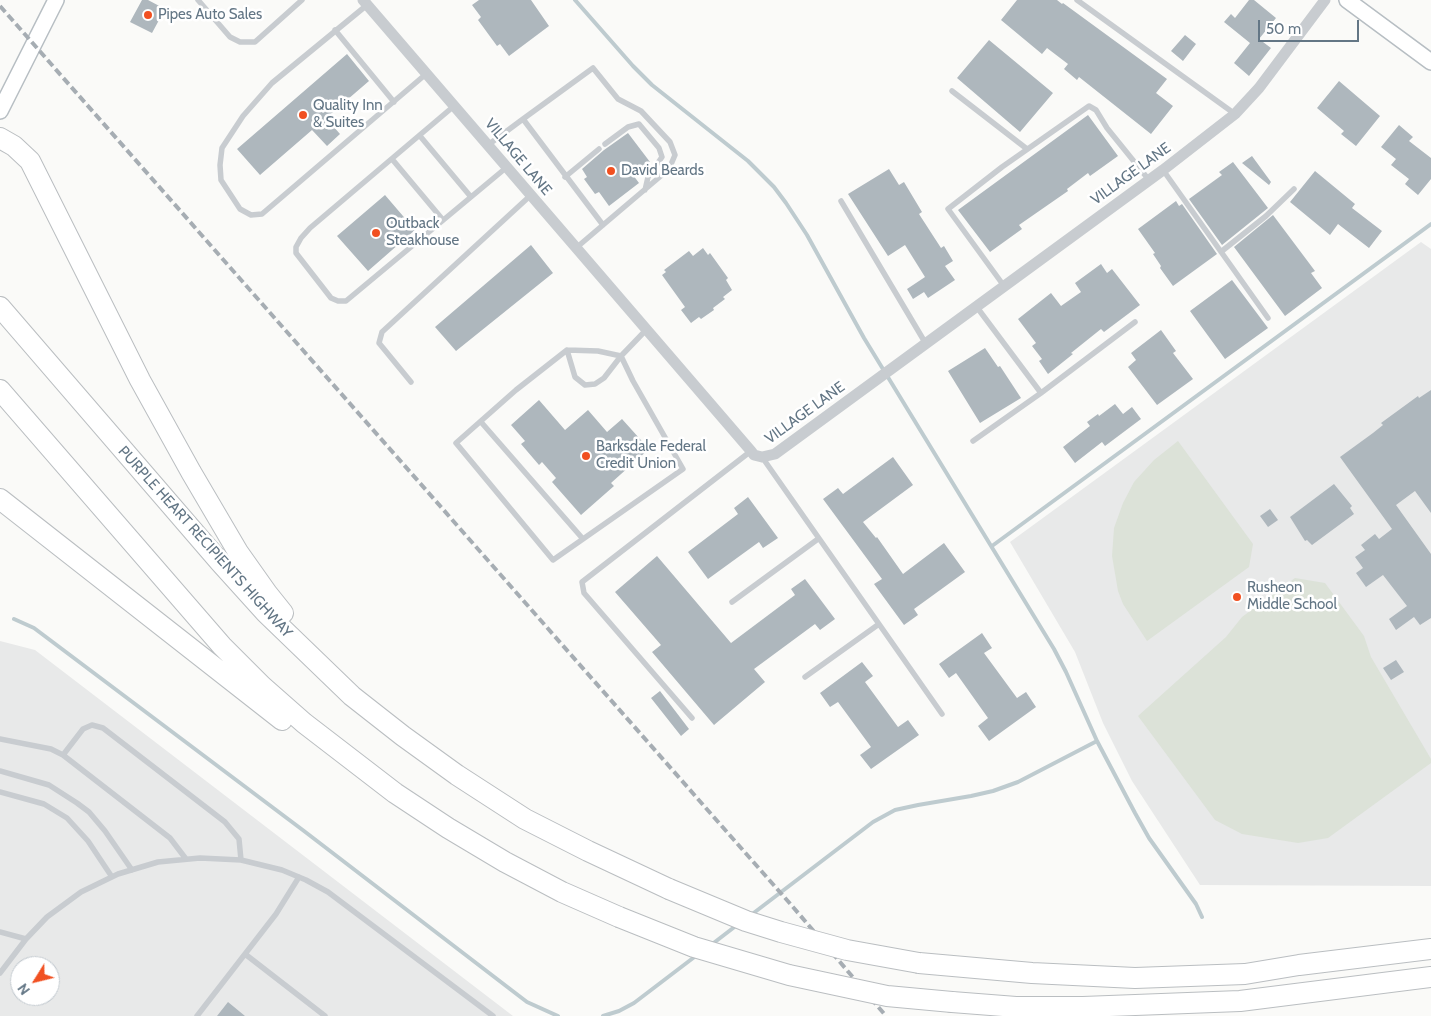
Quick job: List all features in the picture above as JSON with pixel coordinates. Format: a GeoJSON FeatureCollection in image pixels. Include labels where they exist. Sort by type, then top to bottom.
{"type":"FeatureCollection","features":[{"type":"Feature","properties":{"kind":"highway"},"geometry":{"type":"LineString","coordinates":[[0,138],[14,146],[30,161],[140,380],[212,508],[266,593],[294,627],[316,662]]}},
{"type":"Feature","properties":{"kind":"highway","name":"PURPLE HEART RECIPIENTS HIGHWAY"},"geometry":{"type":"LineString","coordinates":[[1,308],[219,562],[266,613],[352,696],[403,736],[517,814],[588,851],[669,889],[738,918],[846,950],[919,963],[1032,973],[1126,978],[1245,974],[1299,965],[1431,949]]}},
{"type":"Feature","properties":{"kind":"highway"},"geometry":{"type":"LineString","coordinates":[[0,390],[222,646],[262,686],[304,723],[395,793]]}},
{"type":"Feature","properties":{"kind":"highway"},"geometry":{"type":"LineString","coordinates":[[0,500],[333,758],[395,793],[505,862],[562,892],[694,947],[797,977],[887,996],[1016,1006],[1084,1007],[1240,1001],[1431,978]]}},
{"type":"Feature","properties":{"kind":"main road"},"geometry":{"type":"LineString","coordinates":[[0,111],[56,0]]}},
{"type":"Feature","properties":{"kind":"main road"},"geometry":{"type":"LineString","coordinates":[[1346,0],[1431,62]]}},
{"type":"Feature","properties":{"kind":"street","name":"VILLAGE LANE"},"geometry":{"type":"LineString","coordinates":[[365,2],[754,455],[762,457],[775,454],[1163,170],[1235,114],[1259,88],[1326,0]]}},
{"type":"Feature","properties":{"kind":"lane"},"geometry":{"type":"LineString","coordinates":[[198,0],[230,37],[240,42],[255,42],[302,0]]}},
{"type":"Feature","properties":{"kind":"lane"},"geometry":{"type":"LineString","coordinates":[[1077,0],[1235,114]]}},
{"type":"Feature","properties":{"kind":"lane"},"geometry":{"type":"LineString","coordinates":[[365,2],[272,83],[243,116],[222,148],[221,180],[240,209],[251,215],[262,214],[426,74]]}},
{"type":"Feature","properties":{"kind":"lane"},"geometry":{"type":"LineString","coordinates":[[335,30],[394,102]]}},
{"type":"Feature","properties":{"kind":"lane"},"geometry":{"type":"LineString","coordinates":[[488,145],[593,68],[618,99],[641,111],[670,142],[675,155],[669,169],[576,248]]}},
{"type":"Feature","properties":{"kind":"lane"},"geometry":{"type":"LineString","coordinates":[[952,91],[1027,149]]}},
{"type":"Feature","properties":{"kind":"lane"},"geometry":{"type":"LineString","coordinates":[[454,106],[310,228],[296,248],[296,253],[331,298],[338,301],[346,300],[507,167]]}},
{"type":"Feature","properties":{"kind":"lane"},"geometry":{"type":"LineString","coordinates":[[1004,286],[948,209],[1027,149],[1089,106],[1096,110],[1149,180]]}},
{"type":"Feature","properties":{"kind":"lane"},"geometry":{"type":"LineString","coordinates":[[523,119],[603,225]]}},
{"type":"Feature","properties":{"kind":"lane"},"geometry":{"type":"LineString","coordinates":[[605,144],[628,127],[639,124],[659,148],[662,157],[648,177],[645,190]]}},
{"type":"Feature","properties":{"kind":"lane"},"geometry":{"type":"LineString","coordinates":[[420,136],[472,196]]}},
{"type":"Feature","properties":{"kind":"lane"},"geometry":{"type":"LineString","coordinates":[[565,176],[598,149]]}},
{"type":"Feature","properties":{"kind":"lane"},"geometry":{"type":"LineString","coordinates":[[392,159],[443,220]]}},
{"type":"Feature","properties":{"kind":"lane"},"geometry":{"type":"LineString","coordinates":[[1163,170],[1268,318]]}},
{"type":"Feature","properties":{"kind":"lane"},"geometry":{"type":"LineString","coordinates":[[1222,251],[1266,216],[1294,188]]}},
{"type":"Feature","properties":{"kind":"lane"},"geometry":{"type":"LineString","coordinates":[[411,382],[379,343],[382,332],[531,195]]}},
{"type":"Feature","properties":{"kind":"lane"},"geometry":{"type":"LineString","coordinates":[[841,201],[926,344]]}},
{"type":"Feature","properties":{"kind":"lane"},"geometry":{"type":"LineString","coordinates":[[976,306],[1041,393]]}},
{"type":"Feature","properties":{"kind":"lane"},"geometry":{"type":"LineString","coordinates":[[974,441],[1135,322]]}},
{"type":"Feature","properties":{"kind":"lane"},"geometry":{"type":"LineString","coordinates":[[567,350],[575,377],[585,385],[595,384],[604,378],[621,356],[647,329]]}},
{"type":"Feature","properties":{"kind":"lane"},"geometry":{"type":"LineString","coordinates":[[567,350],[598,351],[621,356],[633,382],[683,469],[553,560],[456,443],[516,390],[567,350]]}},
{"type":"Feature","properties":{"kind":"lane"},"geometry":{"type":"LineString","coordinates":[[481,422],[583,539]]}},
{"type":"Feature","properties":{"kind":"lane"},"geometry":{"type":"LineString","coordinates":[[692,718],[584,592],[582,582],[751,451]]}},
{"type":"Feature","properties":{"kind":"lane"},"geometry":{"type":"LineString","coordinates":[[762,457],[942,714]]}},
{"type":"Feature","properties":{"kind":"lane"},"geometry":{"type":"LineString","coordinates":[[732,602],[818,539]]}},
{"type":"Feature","properties":{"kind":"lane"},"geometry":{"type":"LineString","coordinates":[[805,676],[879,624]]}},
{"type":"Feature","properties":{"kind":"lane"},"geometry":{"type":"LineString","coordinates":[[63,755],[83,729],[92,725],[103,728],[225,822],[239,839],[241,860]]}},
{"type":"Feature","properties":{"kind":"lane"},"geometry":{"type":"LineString","coordinates":[[0,739],[52,749],[63,755],[170,838],[186,859]]}},
{"type":"Feature","properties":{"kind":"lane"},"geometry":{"type":"LineString","coordinates":[[0,771],[49,785],[89,812],[105,831],[132,870]]}},
{"type":"Feature","properties":{"kind":"lane"},"geometry":{"type":"LineString","coordinates":[[0,792],[44,804],[67,818],[88,841],[112,877]]}},
{"type":"Feature","properties":{"kind":"lane"},"geometry":{"type":"LineString","coordinates":[[0,971],[26,938],[47,917],[74,897],[112,877],[158,862],[200,858],[241,860],[282,870],[328,892],[493,1016]]}},
{"type":"Feature","properties":{"kind":"lane"},"geometry":{"type":"LineString","coordinates":[[197,1016],[276,914],[299,877]]}},
{"type":"Feature","properties":{"kind":"lane"},"geometry":{"type":"LineString","coordinates":[[0,932],[26,938]]}},
{"type":"Feature","properties":{"kind":"lane"},"geometry":{"type":"LineString","coordinates":[[245,954],[325,1016]]}},
{"type":"Feature","properties":{"kind":"shaded area","name":"Rusheon Middle School"},"geometry":{"type":"Polygon","coordinates":[[[1421,242],[1431,249],[1431,886],[1200,885],[1132,781],[1103,723],[1075,652],[1010,542],[1421,242]]]}},
{"type":"Feature","properties":{"kind":"shaded area"},"geometry":{"type":"Polygon","coordinates":[[[1178,441],[1253,544],[1249,567],[1147,641],[1123,604],[1118,591],[1112,556],[1114,528],[1123,503],[1134,482],[1154,460],[1178,441]]]}},
{"type":"Feature","properties":{"kind":"shaded area"},"geometry":{"type":"Polygon","coordinates":[[[1295,578],[1325,583],[1364,636],[1371,657],[1431,759],[1431,763],[1328,838],[1298,843],[1242,834],[1215,820],[1138,716],[1226,637],[1242,617],[1295,578]]]}},
{"type":"Feature","properties":{"kind":"shaded area"},"geometry":{"type":"Polygon","coordinates":[[[0,641],[35,650],[513,1016],[0,1016],[0,641]]]}},
{"type":"Feature","properties":{"kind":"building","name":"Pipes Auto Sales"},"geometry":{"type":"Polygon","coordinates":[[[142,0],[148,0],[165,9],[152,33],[130,22],[142,0]]]}},
{"type":"Feature","properties":{"kind":"building"},"geometry":{"type":"Polygon","coordinates":[[[479,0],[531,0],[549,26],[509,56],[500,44],[497,46],[478,20],[481,17],[472,5],[479,0]]]}},
{"type":"Feature","properties":{"kind":"building"},"geometry":{"type":"Polygon","coordinates":[[[1017,0],[1057,0],[1063,3],[1167,79],[1156,93],[1173,106],[1151,134],[1079,77],[1077,80],[1064,69],[1068,64],[1047,48],[1042,54],[1001,20],[1017,0]]]}},
{"type":"Feature","properties":{"kind":"building"},"geometry":{"type":"Polygon","coordinates":[[[1249,0],[1254,0],[1276,18],[1259,39],[1271,48],[1249,76],[1234,63],[1250,43],[1224,22],[1231,14],[1235,18],[1249,0]]]}},
{"type":"Feature","properties":{"kind":"building"},"geometry":{"type":"Polygon","coordinates":[[[1185,35],[1196,44],[1183,61],[1171,51],[1185,35]]]}},
{"type":"Feature","properties":{"kind":"building"},"geometry":{"type":"Polygon","coordinates":[[[989,40],[1053,93],[1020,132],[957,78],[989,40]]]}},
{"type":"Feature","properties":{"kind":"building","name":"Quality Inn & Suites"},"geometry":{"type":"Polygon","coordinates":[[[347,54],[369,81],[326,118],[340,134],[327,146],[312,130],[260,175],[237,149],[347,54]]]}},
{"type":"Feature","properties":{"kind":"building"},"geometry":{"type":"Polygon","coordinates":[[[1339,81],[1380,116],[1356,146],[1341,134],[1344,131],[1317,108],[1339,81]]]}},
{"type":"Feature","properties":{"kind":"building"},"geometry":{"type":"Polygon","coordinates":[[[1088,115],[1118,156],[1090,176],[1088,173],[1067,189],[1068,191],[1019,225],[1022,229],[990,252],[958,210],[1088,115]]]}},
{"type":"Feature","properties":{"kind":"building"},"geometry":{"type":"Polygon","coordinates":[[[1399,125],[1413,137],[1409,141],[1431,158],[1431,179],[1418,195],[1405,184],[1409,179],[1391,165],[1396,159],[1381,147],[1399,125]]]}},
{"type":"Feature","properties":{"kind":"building","name":"David Beards"},"geometry":{"type":"Polygon","coordinates":[[[628,133],[650,162],[633,175],[639,183],[609,206],[599,192],[595,194],[584,179],[587,177],[582,169],[628,133]]]}},
{"type":"Feature","properties":{"kind":"building"},"geometry":{"type":"Polygon","coordinates":[[[1252,156],[1271,182],[1269,185],[1242,163],[1252,156]]]}},
{"type":"Feature","properties":{"kind":"building"},"geometry":{"type":"Polygon","coordinates":[[[1233,162],[1268,208],[1222,245],[1189,199],[1222,175],[1219,172],[1233,162]]]}},
{"type":"Feature","properties":{"kind":"building"},"geometry":{"type":"Polygon","coordinates":[[[889,169],[899,185],[904,182],[922,212],[919,214],[941,248],[944,246],[953,261],[945,266],[955,280],[928,298],[924,292],[913,299],[907,289],[925,277],[905,245],[888,256],[848,194],[889,169]]]}},
{"type":"Feature","properties":{"kind":"building"},"geometry":{"type":"Polygon","coordinates":[[[1315,171],[1355,204],[1352,208],[1382,231],[1369,248],[1338,224],[1330,235],[1290,202],[1315,171]]]}},
{"type":"Feature","properties":{"kind":"building","name":"Outback Steakhouse"},"geometry":{"type":"Polygon","coordinates":[[[385,195],[415,230],[368,271],[337,236],[385,195]]]}},
{"type":"Feature","properties":{"kind":"building"},"geometry":{"type":"Polygon","coordinates":[[[1176,201],[1179,206],[1182,204],[1217,254],[1173,286],[1160,268],[1161,266],[1153,254],[1155,253],[1138,229],[1176,201]]]}},
{"type":"Feature","properties":{"kind":"building"},"geometry":{"type":"Polygon","coordinates":[[[1273,215],[1315,271],[1311,273],[1322,288],[1285,316],[1234,247],[1273,215]]]}},
{"type":"Feature","properties":{"kind":"building"},"geometry":{"type":"Polygon","coordinates":[[[531,245],[553,273],[456,351],[435,327],[531,245]]]}},
{"type":"Feature","properties":{"kind":"building"},"geometry":{"type":"Polygon","coordinates":[[[703,248],[708,255],[710,253],[728,278],[726,280],[732,290],[723,297],[725,299],[713,308],[714,310],[691,323],[681,310],[685,307],[662,275],[666,272],[664,270],[689,251],[693,256],[703,248]]]}},
{"type":"Feature","properties":{"kind":"building"},"geometry":{"type":"Polygon","coordinates":[[[1101,264],[1107,273],[1112,269],[1140,305],[1104,332],[1101,329],[1048,374],[1039,361],[1042,359],[1032,346],[1036,343],[1018,319],[1051,293],[1061,306],[1081,292],[1075,283],[1101,264]]]}},
{"type":"Feature","properties":{"kind":"building"},"geometry":{"type":"Polygon","coordinates":[[[1232,280],[1268,328],[1225,359],[1190,311],[1232,280]]]}},
{"type":"Feature","properties":{"kind":"building"},"geometry":{"type":"Polygon","coordinates":[[[1161,330],[1176,351],[1173,353],[1193,379],[1157,405],[1128,367],[1136,360],[1131,353],[1161,330]]]}},
{"type":"Feature","properties":{"kind":"building"},"geometry":{"type":"Polygon","coordinates":[[[985,348],[998,367],[1000,366],[1021,398],[980,423],[948,371],[985,348]]]}},
{"type":"Feature","properties":{"kind":"building"},"geometry":{"type":"Polygon","coordinates":[[[1431,390],[1431,513],[1415,491],[1396,505],[1431,554],[1431,618],[1420,625],[1414,617],[1396,630],[1389,619],[1407,606],[1383,575],[1366,587],[1356,573],[1363,568],[1355,557],[1365,550],[1361,545],[1375,534],[1379,539],[1392,529],[1340,457],[1383,425],[1381,423],[1418,396],[1419,398],[1431,390]]]}},
{"type":"Feature","properties":{"kind":"building","name":"Barksdale Federal Credit Union"},"geometry":{"type":"Polygon","coordinates":[[[539,400],[565,430],[588,410],[607,432],[622,419],[649,449],[611,483],[614,486],[581,515],[552,482],[556,478],[542,462],[539,465],[521,444],[525,441],[511,425],[539,400]]]}},
{"type":"Feature","properties":{"kind":"building"},"geometry":{"type":"Polygon","coordinates":[[[1115,404],[1123,414],[1132,407],[1141,419],[1105,446],[1102,442],[1075,463],[1063,447],[1090,426],[1087,422],[1115,404]]]}},
{"type":"Feature","properties":{"kind":"building"},"geometry":{"type":"Polygon","coordinates":[[[893,457],[913,485],[863,522],[877,537],[903,574],[944,543],[965,572],[914,609],[918,615],[904,625],[874,584],[882,579],[823,499],[838,488],[843,494],[893,457]]]}},
{"type":"Feature","properties":{"kind":"building"},"geometry":{"type":"Polygon","coordinates":[[[1334,484],[1352,506],[1350,508],[1354,514],[1312,545],[1307,540],[1305,541],[1290,517],[1334,484]]]}},
{"type":"Feature","properties":{"kind":"building"},"geometry":{"type":"Polygon","coordinates":[[[748,497],[778,538],[763,548],[759,542],[708,579],[688,552],[738,514],[734,508],[748,497]]]}},
{"type":"Feature","properties":{"kind":"building"},"geometry":{"type":"Polygon","coordinates":[[[1270,509],[1278,520],[1268,527],[1260,516],[1270,509]]]}},
{"type":"Feature","properties":{"kind":"building"},"geometry":{"type":"Polygon","coordinates":[[[657,556],[731,643],[795,595],[791,589],[805,579],[835,619],[820,630],[815,624],[754,669],[765,682],[714,725],[652,652],[661,645],[615,592],[657,556]]]}},
{"type":"Feature","properties":{"kind":"building"},"geometry":{"type":"Polygon","coordinates":[[[982,633],[992,648],[984,653],[1017,698],[1026,692],[1036,707],[989,741],[978,726],[988,718],[956,673],[949,678],[939,664],[982,633]]]}},
{"type":"Feature","properties":{"kind":"building"},"geometry":{"type":"Polygon","coordinates":[[[1396,660],[1404,672],[1391,680],[1383,668],[1396,660]]]}},
{"type":"Feature","properties":{"kind":"building"},"geometry":{"type":"Polygon","coordinates":[[[862,662],[873,676],[865,682],[898,727],[908,720],[919,735],[871,769],[860,755],[871,747],[838,702],[830,707],[820,693],[862,662]]]}},
{"type":"Feature","properties":{"kind":"building"},"geometry":{"type":"Polygon","coordinates":[[[660,691],[689,729],[681,736],[651,698],[660,691]]]}},
{"type":"Feature","properties":{"kind":"building"},"geometry":{"type":"Polygon","coordinates":[[[228,1002],[245,1016],[217,1016],[228,1002]]]}},
{"type":"Feature","properties":{"kind":"waterway"},"geometry":{"type":"LineString","coordinates":[[575,0],[652,85],[748,161],[774,187],[786,203],[807,235],[864,338],[1054,649],[1097,741],[1135,813],[1149,838],[1196,904],[1202,917]]}},
{"type":"Feature","properties":{"kind":"waterway"},"geometry":{"type":"LineString","coordinates":[[992,546],[1431,224]]}},
{"type":"Feature","properties":{"kind":"waterway"},"geometry":{"type":"LineString","coordinates":[[14,619],[34,628],[527,1002],[558,1016]]}},
{"type":"Feature","properties":{"kind":"waterway"},"geometry":{"type":"LineString","coordinates":[[751,915],[873,822],[895,810],[993,791],[1018,782],[1097,741]]}},
{"type":"Feature","properties":{"kind":"waterway"},"geometry":{"type":"LineString","coordinates":[[711,945],[737,925]]}},
{"type":"Feature","properties":{"kind":"waterway"},"geometry":{"type":"LineString","coordinates":[[603,1016],[619,1011],[634,1003],[697,955]]}},
{"type":"Feature","properties":{"kind":"railway"},"geometry":{"type":"LineString","coordinates":[[0,6],[793,907],[886,1016]]}},
{"type":"Feature","properties":{"kind":"place","name":"Pipes Auto Sales"},"geometry":{"type":"Point","coordinates":[148,15]}},
{"type":"Feature","properties":{"kind":"place","name":"Quality Inn & Suites"},"geometry":{"type":"Point","coordinates":[303,115]}},
{"type":"Feature","properties":{"kind":"place","name":"David Beards"},"geometry":{"type":"Point","coordinates":[611,171]}},
{"type":"Feature","properties":{"kind":"place","name":"Outback Steakhouse"},"geometry":{"type":"Point","coordinates":[376,233]}},
{"type":"Feature","properties":{"kind":"place","name":"Barksdale Federal Credit Union"},"geometry":{"type":"Point","coordinates":[586,456]}},
{"type":"Feature","properties":{"kind":"place","name":"Rusheon Middle School"},"geometry":{"type":"Point","coordinates":[1237,597]}}]}
